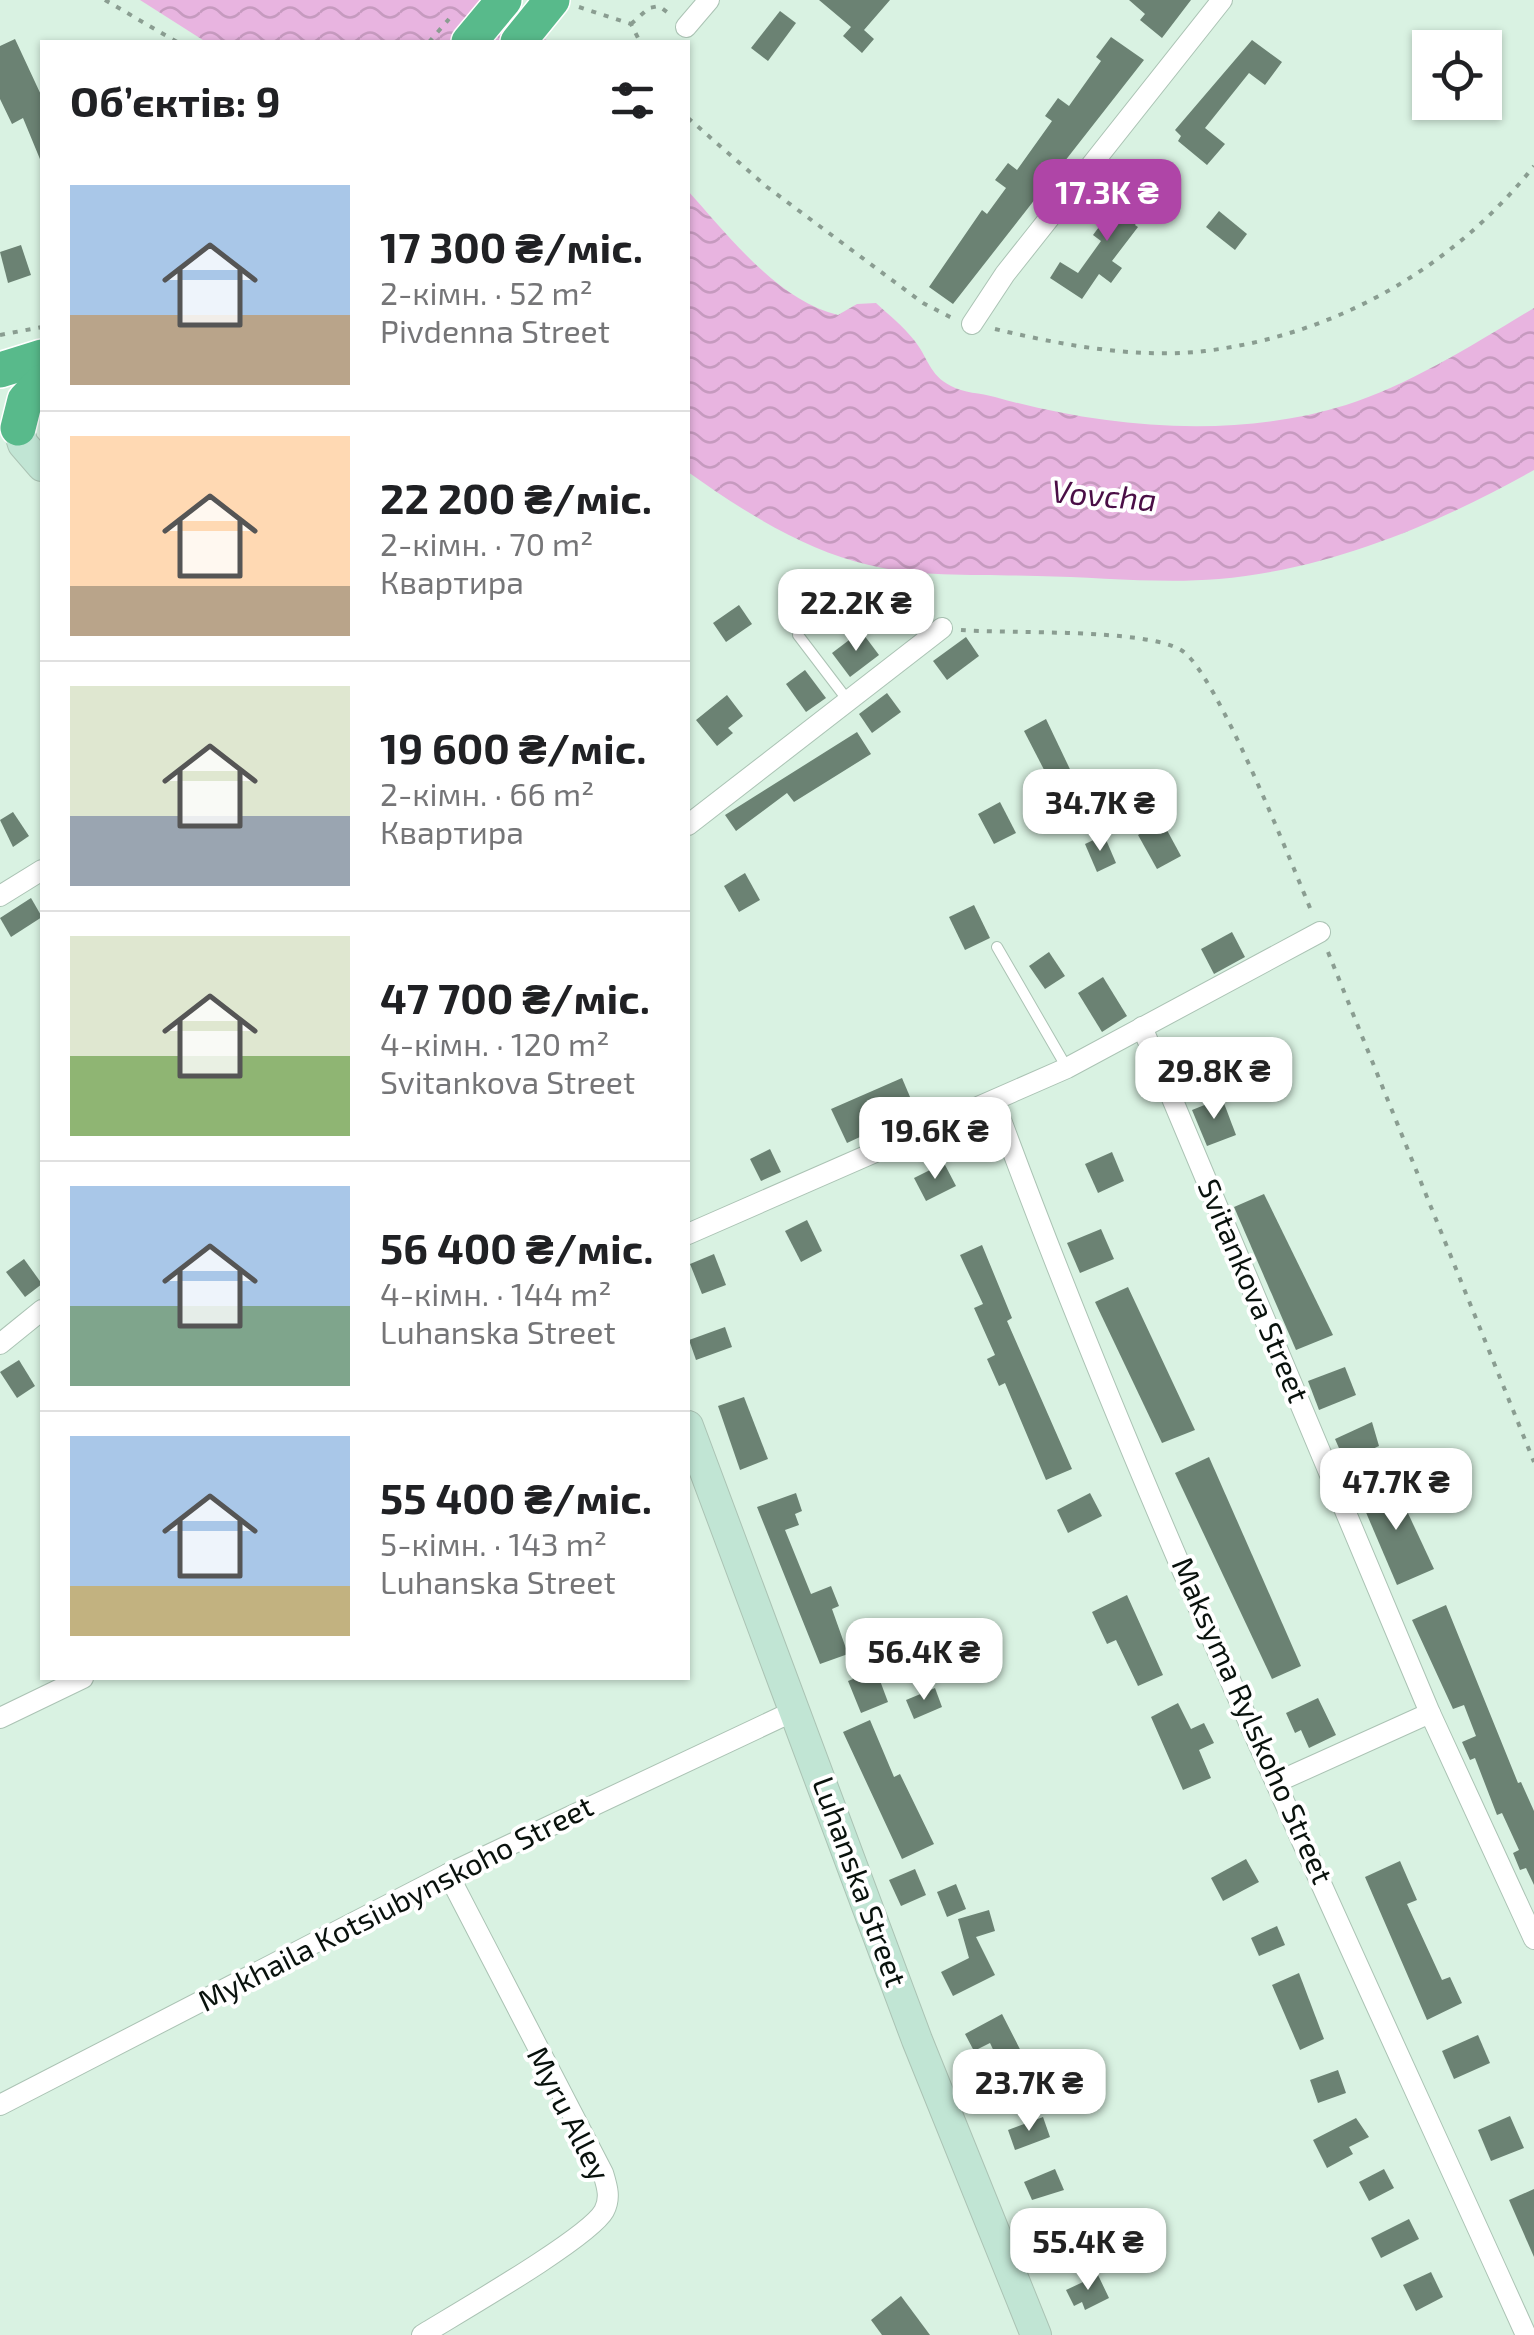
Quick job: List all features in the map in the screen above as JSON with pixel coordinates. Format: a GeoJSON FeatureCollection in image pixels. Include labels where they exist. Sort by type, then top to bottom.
{"type":"FeatureCollection","features":[{"type":"Feature","properties":{"kind":"highway"},"geometry":{"type":"LineString","coordinates":[[471,40],[504,0]]}},
{"type":"Feature","properties":{"kind":"highway"},"geometry":{"type":"LineString","coordinates":[[520,40],[564,3]]}},
{"type":"Feature","properties":{"kind":"highway"},"geometry":{"type":"LineString","coordinates":[[0,370],[40,359]]}},
{"type":"Feature","properties":{"kind":"highway"},"geometry":{"type":"LineString","coordinates":[[15,423],[25,400],[40,384]]}},
{"type":"Feature","properties":{"kind":"main road"},"geometry":{"type":"LineString","coordinates":[[15,423],[23,444],[40,464]]}},
{"type":"Feature","properties":{"kind":"main road","name":"Luhanska Street"},"geometry":{"type":"LineString","coordinates":[[690,1431],[1030,2332]]}},
{"type":"Feature","properties":{"kind":"street"},"geometry":{"type":"LineString","coordinates":[[686,27],[709,0]]}},
{"type":"Feature","properties":{"kind":"street"},"geometry":{"type":"LineString","coordinates":[[972,324],[1004,274],[1222,0]]}},
{"type":"Feature","properties":{"kind":"street"},"geometry":{"type":"LineString","coordinates":[[690,823],[850,703],[942,628]]}},
{"type":"Feature","properties":{"kind":"street"},"geometry":{"type":"LineString","coordinates":[[0,896],[40,871]]}},
{"type":"Feature","properties":{"kind":"street"},"geometry":{"type":"LineString","coordinates":[[690,1233],[1067,1068],[1320,932]]}},
{"type":"Feature","properties":{"kind":"street","name":"Svitankova Street"},"geometry":{"type":"LineString","coordinates":[[1142,1027],[1430,1712],[1534,1939]]}},
{"type":"Feature","properties":{"kind":"street","name":"Maksyma Rylskoho Street"},"geometry":{"type":"LineString","coordinates":[[994,1101],[1055,1268],[1277,1782],[1526,2335]]}},
{"type":"Feature","properties":{"kind":"street"},"geometry":{"type":"LineString","coordinates":[[0,1344],[40,1312]]}},
{"type":"Feature","properties":{"kind":"street"},"geometry":{"type":"LineString","coordinates":[[0,1718],[79,1680]]}},
{"type":"Feature","properties":{"kind":"street","name":"Mykhaila Kotsiubynskoho Street"},"geometry":{"type":"LineString","coordinates":[[0,2105],[448,1874],[796,1710]]}},
{"type":"Feature","properties":{"kind":"street"},"geometry":{"type":"LineString","coordinates":[[1277,1782],[1430,1712]]}},
{"type":"Feature","properties":{"kind":"street","name":"Myru Alley"},"geometry":{"type":"LineString","coordinates":[[422,2335],[581,2234],[605,2210],[608,2193],[603,2173],[448,1874]]}},
{"type":"Feature","properties":{"kind":"lane"},"geometry":{"type":"LineString","coordinates":[[798,634],[850,703]]}},
{"type":"Feature","properties":{"kind":"lane"},"geometry":{"type":"LineString","coordinates":[[997,947],[1067,1068]]}},
{"type":"Feature","properties":{"kind":"path"},"geometry":{"type":"LineString","coordinates":[[105,0],[174,40]]}},
{"type":"Feature","properties":{"kind":"path"},"geometry":{"type":"LineString","coordinates":[[564,3],[631,24],[639,40]]}},
{"type":"Feature","properties":{"kind":"path"},"geometry":{"type":"LineString","coordinates":[[631,24],[649,8],[659,6],[686,27]]}},
{"type":"Feature","properties":{"kind":"path"},"geometry":{"type":"LineString","coordinates":[[690,120],[766,187],[923,303],[972,324],[1058,344],[1114,350],[1173,352],[1236,346],[1319,321],[1406,284],[1478,229],[1534,166]]}},
{"type":"Feature","properties":{"kind":"path"},"geometry":{"type":"LineString","coordinates":[[0,335],[40,327]]}},
{"type":"Feature","properties":{"kind":"water"},"geometry":{"type":"Polygon","coordinates":[[[140,0],[497,0],[547,40],[203,40],[140,0]]]}},
{"type":"Feature","properties":{"kind":"water","name":"Vovcha"},"geometry":{"type":"Polygon","coordinates":[[[690,193],[755,264],[795,296],[838,315],[857,304],[876,303],[910,335],[933,371],[951,386],[1080,416],[1170,426],[1215,426],[1303,416],[1394,387],[1534,308],[1534,470],[1422,526],[1302,565],[1261,574],[1174,581],[910,572],[869,565],[821,549],[729,500],[690,473],[690,193]]]}},
{"type":"Feature","properties":{"kind":"building"},"geometry":{"type":"Polygon","coordinates":[[[819,0],[890,0],[864,30],[874,39],[862,53],[843,36],[851,27],[819,0]]]}},
{"type":"Feature","properties":{"kind":"building"},"geometry":{"type":"Polygon","coordinates":[[[1129,0],[1191,0],[1162,38],[1140,20],[1145,14],[1129,0]]]}},
{"type":"Feature","properties":{"kind":"building"},"geometry":{"type":"Polygon","coordinates":[[[780,11],[796,23],[768,61],[751,48],[780,11]]]}},
{"type":"Feature","properties":{"kind":"building"},"geometry":{"type":"Polygon","coordinates":[[[1111,37],[1144,60],[953,304],[929,287],[982,210],[987,214],[1006,188],[995,180],[1008,163],[1017,170],[1052,121],[1045,116],[1058,98],[1069,106],[1101,61],[1096,57],[1111,37]]]}},
{"type":"Feature","properties":{"kind":"building"},"geometry":{"type":"Polygon","coordinates":[[[15,39],[40,93],[40,159],[23,118],[12,124],[0,99],[0,46],[15,39]]]}},
{"type":"Feature","properties":{"kind":"building"},"geometry":{"type":"Polygon","coordinates":[[[1252,40],[1282,62],[1265,85],[1249,73],[1205,128],[1225,144],[1207,165],[1178,141],[1181,136],[1175,130],[1252,40]]]}},
{"type":"Feature","properties":{"kind":"building"},"geometry":{"type":"Polygon","coordinates":[[[1137,181],[1156,193],[1135,225],[1138,227],[1112,261],[1122,268],[1111,283],[1099,274],[1082,299],[1050,278],[1060,262],[1078,273],[1101,241],[1093,235],[1113,208],[1117,211],[1137,181]]]}},
{"type":"Feature","properties":{"kind":"building"},"geometry":{"type":"Polygon","coordinates":[[[1219,211],[1247,234],[1235,250],[1206,227],[1219,211]]]}},
{"type":"Feature","properties":{"kind":"building"},"geometry":{"type":"Polygon","coordinates":[[[21,245],[31,275],[8,283],[0,252],[21,245]]]}},
{"type":"Feature","properties":{"kind":"building"},"geometry":{"type":"Polygon","coordinates":[[[739,605],[752,624],[726,642],[713,623],[739,605]]]}},
{"type":"Feature","properties":{"kind":"building"},"geometry":{"type":"Polygon","coordinates":[[[861,631],[879,655],[850,677],[832,653],[861,631]]]}},
{"type":"Feature","properties":{"kind":"building"},"geometry":{"type":"Polygon","coordinates":[[[966,637],[979,656],[947,680],[933,661],[966,637]]]}},
{"type":"Feature","properties":{"kind":"building"},"geometry":{"type":"Polygon","coordinates":[[[805,670],[826,698],[806,712],[786,684],[805,670]]]}},
{"type":"Feature","properties":{"kind":"building"},"geometry":{"type":"Polygon","coordinates":[[[887,693],[901,712],[872,733],[859,714],[887,693]]]}},
{"type":"Feature","properties":{"kind":"building"},"geometry":{"type":"Polygon","coordinates":[[[727,695],[743,716],[728,728],[733,733],[717,746],[696,720],[727,695]]]}},
{"type":"Feature","properties":{"kind":"building"},"geometry":{"type":"Polygon","coordinates":[[[1046,719],[1088,807],[1069,818],[1024,731],[1046,719]]]}},
{"type":"Feature","properties":{"kind":"building"},"geometry":{"type":"Polygon","coordinates":[[[857,732],[871,754],[794,802],[787,793],[736,831],[725,815],[857,732]]]}},
{"type":"Feature","properties":{"kind":"building"},"geometry":{"type":"Polygon","coordinates":[[[1000,802],[1016,833],[994,844],[978,814],[1000,802]]]}},
{"type":"Feature","properties":{"kind":"building"},"geometry":{"type":"Polygon","coordinates":[[[13,812],[29,836],[13,847],[0,820],[13,812]]]}},
{"type":"Feature","properties":{"kind":"building"},"geometry":{"type":"Polygon","coordinates":[[[1162,821],[1181,856],[1157,869],[1138,835],[1162,821]]]}},
{"type":"Feature","properties":{"kind":"building"},"geometry":{"type":"Polygon","coordinates":[[[1104,835],[1116,863],[1097,872],[1085,844],[1104,835]]]}},
{"type":"Feature","properties":{"kind":"building"},"geometry":{"type":"Polygon","coordinates":[[[745,873],[760,900],[739,912],[724,886],[745,873]]]}},
{"type":"Feature","properties":{"kind":"building"},"geometry":{"type":"Polygon","coordinates":[[[31,898],[40,914],[40,918],[11,937],[0,918],[31,898]]]}},
{"type":"Feature","properties":{"kind":"building"},"geometry":{"type":"Polygon","coordinates":[[[974,905],[990,938],[965,950],[949,917],[974,905]]]}},
{"type":"Feature","properties":{"kind":"building"},"geometry":{"type":"Polygon","coordinates":[[[1232,932],[1245,957],[1214,974],[1201,949],[1232,932]]]}},
{"type":"Feature","properties":{"kind":"building"},"geometry":{"type":"Polygon","coordinates":[[[1049,952],[1065,976],[1045,989],[1029,966],[1049,952]]]}},
{"type":"Feature","properties":{"kind":"building"},"geometry":{"type":"Polygon","coordinates":[[[1103,977],[1127,1016],[1102,1032],[1078,993],[1103,977]]]}},
{"type":"Feature","properties":{"kind":"building"},"geometry":{"type":"Polygon","coordinates":[[[902,1078],[916,1111],[847,1143],[831,1109],[902,1078]]]}},
{"type":"Feature","properties":{"kind":"building"},"geometry":{"type":"Polygon","coordinates":[[[1222,1098],[1236,1135],[1207,1146],[1192,1110],[1222,1098]]]}},
{"type":"Feature","properties":{"kind":"building"},"geometry":{"type":"Polygon","coordinates":[[[770,1149],[781,1172],[761,1181],[750,1159],[770,1149]]]}},
{"type":"Feature","properties":{"kind":"building"},"geometry":{"type":"Polygon","coordinates":[[[1112,1152],[1124,1181],[1098,1193],[1085,1164],[1112,1152]]]}},
{"type":"Feature","properties":{"kind":"building"},"geometry":{"type":"Polygon","coordinates":[[[944,1163],[956,1186],[926,1201],[914,1178],[944,1163]]]}},
{"type":"Feature","properties":{"kind":"building"},"geometry":{"type":"Polygon","coordinates":[[[1264,1194],[1333,1335],[1296,1350],[1234,1207],[1264,1194]]]}},
{"type":"Feature","properties":{"kind":"building"},"geometry":{"type":"Polygon","coordinates":[[[807,1220],[822,1251],[801,1262],[785,1231],[807,1220]]]}},
{"type":"Feature","properties":{"kind":"building"},"geometry":{"type":"Polygon","coordinates":[[[1101,1229],[1114,1259],[1080,1273],[1067,1243],[1101,1229]]]}},
{"type":"Feature","properties":{"kind":"building"},"geometry":{"type":"Polygon","coordinates":[[[982,1245],[1012,1318],[1007,1321],[1072,1469],[1046,1480],[1005,1383],[999,1386],[987,1359],[995,1355],[974,1308],[983,1304],[960,1255],[982,1245]]]}},
{"type":"Feature","properties":{"kind":"building"},"geometry":{"type":"Polygon","coordinates":[[[714,1254],[726,1285],[702,1294],[690,1264],[714,1254]]]}},
{"type":"Feature","properties":{"kind":"building"},"geometry":{"type":"Polygon","coordinates":[[[24,1259],[40,1286],[25,1297],[6,1272],[24,1259]]]}},
{"type":"Feature","properties":{"kind":"building"},"geometry":{"type":"Polygon","coordinates":[[[1128,1287],[1195,1430],[1162,1443],[1095,1302],[1128,1287]]]}},
{"type":"Feature","properties":{"kind":"building"},"geometry":{"type":"Polygon","coordinates":[[[725,1327],[732,1347],[696,1360],[690,1340],[725,1327]]]}},
{"type":"Feature","properties":{"kind":"building"},"geometry":{"type":"Polygon","coordinates":[[[19,1360],[35,1386],[17,1398],[0,1372],[19,1360]]]}},
{"type":"Feature","properties":{"kind":"building"},"geometry":{"type":"Polygon","coordinates":[[[1345,1367],[1356,1395],[1319,1410],[1308,1381],[1345,1367]]]}},
{"type":"Feature","properties":{"kind":"building"},"geometry":{"type":"Polygon","coordinates":[[[744,1397],[768,1459],[740,1470],[718,1406],[744,1397]]]}},
{"type":"Feature","properties":{"kind":"building"},"geometry":{"type":"Polygon","coordinates":[[[1372,1422],[1379,1446],[1345,1462],[1335,1439],[1372,1422]]]}},
{"type":"Feature","properties":{"kind":"building"},"geometry":{"type":"Polygon","coordinates":[[[1209,1457],[1301,1666],[1272,1679],[1175,1473],[1209,1457]]]}},
{"type":"Feature","properties":{"kind":"building"},"geometry":{"type":"Polygon","coordinates":[[[1393,1481],[1434,1569],[1397,1585],[1359,1496],[1393,1481]]]}},
{"type":"Feature","properties":{"kind":"building"},"geometry":{"type":"Polygon","coordinates":[[[796,1493],[802,1511],[795,1514],[799,1525],[785,1530],[811,1594],[831,1586],[839,1606],[832,1609],[848,1654],[820,1664],[757,1507],[796,1493]]]}},
{"type":"Feature","properties":{"kind":"building"},"geometry":{"type":"Polygon","coordinates":[[[1090,1493],[1102,1516],[1068,1533],[1057,1510],[1090,1493]]]}},
{"type":"Feature","properties":{"kind":"building"},"geometry":{"type":"Polygon","coordinates":[[[1127,1595],[1163,1675],[1138,1686],[1116,1640],[1107,1644],[1092,1612],[1127,1595]]]}},
{"type":"Feature","properties":{"kind":"building"},"geometry":{"type":"Polygon","coordinates":[[[1446,1605],[1518,1783],[1521,1782],[1534,1811],[1534,1885],[1526,1868],[1520,1870],[1513,1853],[1519,1850],[1502,1813],[1497,1815],[1475,1758],[1470,1760],[1462,1742],[1476,1736],[1464,1705],[1453,1709],[1412,1620],[1446,1605]]]}},
{"type":"Feature","properties":{"kind":"building"},"geometry":{"type":"Polygon","coordinates":[[[876,1670],[888,1702],[861,1713],[848,1681],[876,1670]]]}},
{"type":"Feature","properties":{"kind":"building"},"geometry":{"type":"Polygon","coordinates":[[[935,1688],[942,1707],[914,1719],[906,1700],[935,1688]]]}},
{"type":"Feature","properties":{"kind":"building"},"geometry":{"type":"Polygon","coordinates":[[[1318,1698],[1336,1735],[1309,1748],[1301,1730],[1295,1733],[1286,1713],[1318,1698]]]}},
{"type":"Feature","properties":{"kind":"building"},"geometry":{"type":"Polygon","coordinates":[[[1178,1703],[1191,1729],[1204,1723],[1214,1743],[1199,1750],[1211,1778],[1183,1790],[1151,1717],[1178,1703]]]}},
{"type":"Feature","properties":{"kind":"building"},"geometry":{"type":"Polygon","coordinates":[[[870,1720],[894,1777],[900,1774],[934,1844],[902,1859],[843,1732],[870,1720]]]}},
{"type":"Feature","properties":{"kind":"building"},"geometry":{"type":"Polygon","coordinates":[[[1246,1859],[1259,1882],[1223,1901],[1211,1878],[1246,1859]]]}},
{"type":"Feature","properties":{"kind":"building"},"geometry":{"type":"Polygon","coordinates":[[[1400,1861],[1417,1900],[1407,1904],[1442,1980],[1450,1977],[1462,2003],[1427,2020],[1365,1877],[1400,1861]]]}},
{"type":"Feature","properties":{"kind":"building"},"geometry":{"type":"Polygon","coordinates":[[[915,1869],[926,1895],[901,1906],[889,1880],[915,1869]]]}},
{"type":"Feature","properties":{"kind":"building"},"geometry":{"type":"Polygon","coordinates":[[[956,1884],[966,1909],[947,1917],[937,1892],[956,1884]]]}},
{"type":"Feature","properties":{"kind":"building"},"geometry":{"type":"Polygon","coordinates":[[[989,1910],[995,1931],[976,1937],[995,1975],[953,1996],[941,1972],[969,1958],[958,1919],[989,1910]]]}},
{"type":"Feature","properties":{"kind":"building"},"geometry":{"type":"Polygon","coordinates":[[[1277,1926],[1285,1945],[1259,1956],[1251,1938],[1277,1926]]]}},
{"type":"Feature","properties":{"kind":"building"},"geometry":{"type":"Polygon","coordinates":[[[1299,1973],[1324,2039],[1300,2050],[1272,1985],[1299,1973]]]}},
{"type":"Feature","properties":{"kind":"building"},"geometry":{"type":"Polygon","coordinates":[[[1002,2014],[1027,2063],[1039,2057],[1051,2080],[1016,2098],[990,2043],[974,2051],[965,2034],[1002,2014]]]}},
{"type":"Feature","properties":{"kind":"building"},"geometry":{"type":"Polygon","coordinates":[[[1478,2035],[1490,2063],[1454,2079],[1442,2051],[1478,2035]]]}},
{"type":"Feature","properties":{"kind":"building"},"geometry":{"type":"Polygon","coordinates":[[[1338,2070],[1346,2093],[1318,2103],[1310,2080],[1338,2070]]]}},
{"type":"Feature","properties":{"kind":"building"},"geometry":{"type":"Polygon","coordinates":[[[1510,2116],[1524,2148],[1491,2161],[1478,2130],[1510,2116]]]}},
{"type":"Feature","properties":{"kind":"building"},"geometry":{"type":"Polygon","coordinates":[[[1043,2117],[1050,2137],[1015,2150],[1008,2130],[1043,2117]]]}},
{"type":"Feature","properties":{"kind":"building"},"geometry":{"type":"Polygon","coordinates":[[[1356,2118],[1369,2137],[1349,2147],[1353,2154],[1327,2168],[1313,2140],[1356,2118]]]}},
{"type":"Feature","properties":{"kind":"building"},"geometry":{"type":"Polygon","coordinates":[[[1055,2169],[1064,2190],[1032,2200],[1024,2182],[1055,2169]]]}},
{"type":"Feature","properties":{"kind":"building"},"geometry":{"type":"Polygon","coordinates":[[[1384,2169],[1394,2188],[1369,2201],[1359,2182],[1384,2169]]]}},
{"type":"Feature","properties":{"kind":"building"},"geometry":{"type":"Polygon","coordinates":[[[1534,2189],[1534,2257],[1509,2200],[1534,2189]]]}},
{"type":"Feature","properties":{"kind":"building"},"geometry":{"type":"Polygon","coordinates":[[[1409,2219],[1419,2239],[1381,2258],[1371,2238],[1409,2219]]]}},
{"type":"Feature","properties":{"kind":"building"},"geometry":{"type":"Polygon","coordinates":[[[1076,2230],[1084,2245],[1056,2260],[1048,2244],[1076,2230]]]}},
{"type":"Feature","properties":{"kind":"building"},"geometry":{"type":"Polygon","coordinates":[[[1431,2272],[1443,2297],[1416,2311],[1403,2285],[1431,2272]]]}},
{"type":"Feature","properties":{"kind":"building"},"geometry":{"type":"Polygon","coordinates":[[[1098,2275],[1109,2298],[1085,2310],[1082,2302],[1074,2306],[1066,2290],[1098,2275]]]}},
{"type":"Feature","properties":{"kind":"building"},"geometry":{"type":"Polygon","coordinates":[[[901,2296],[930,2335],[882,2335],[871,2320],[901,2296]]]}}]}
